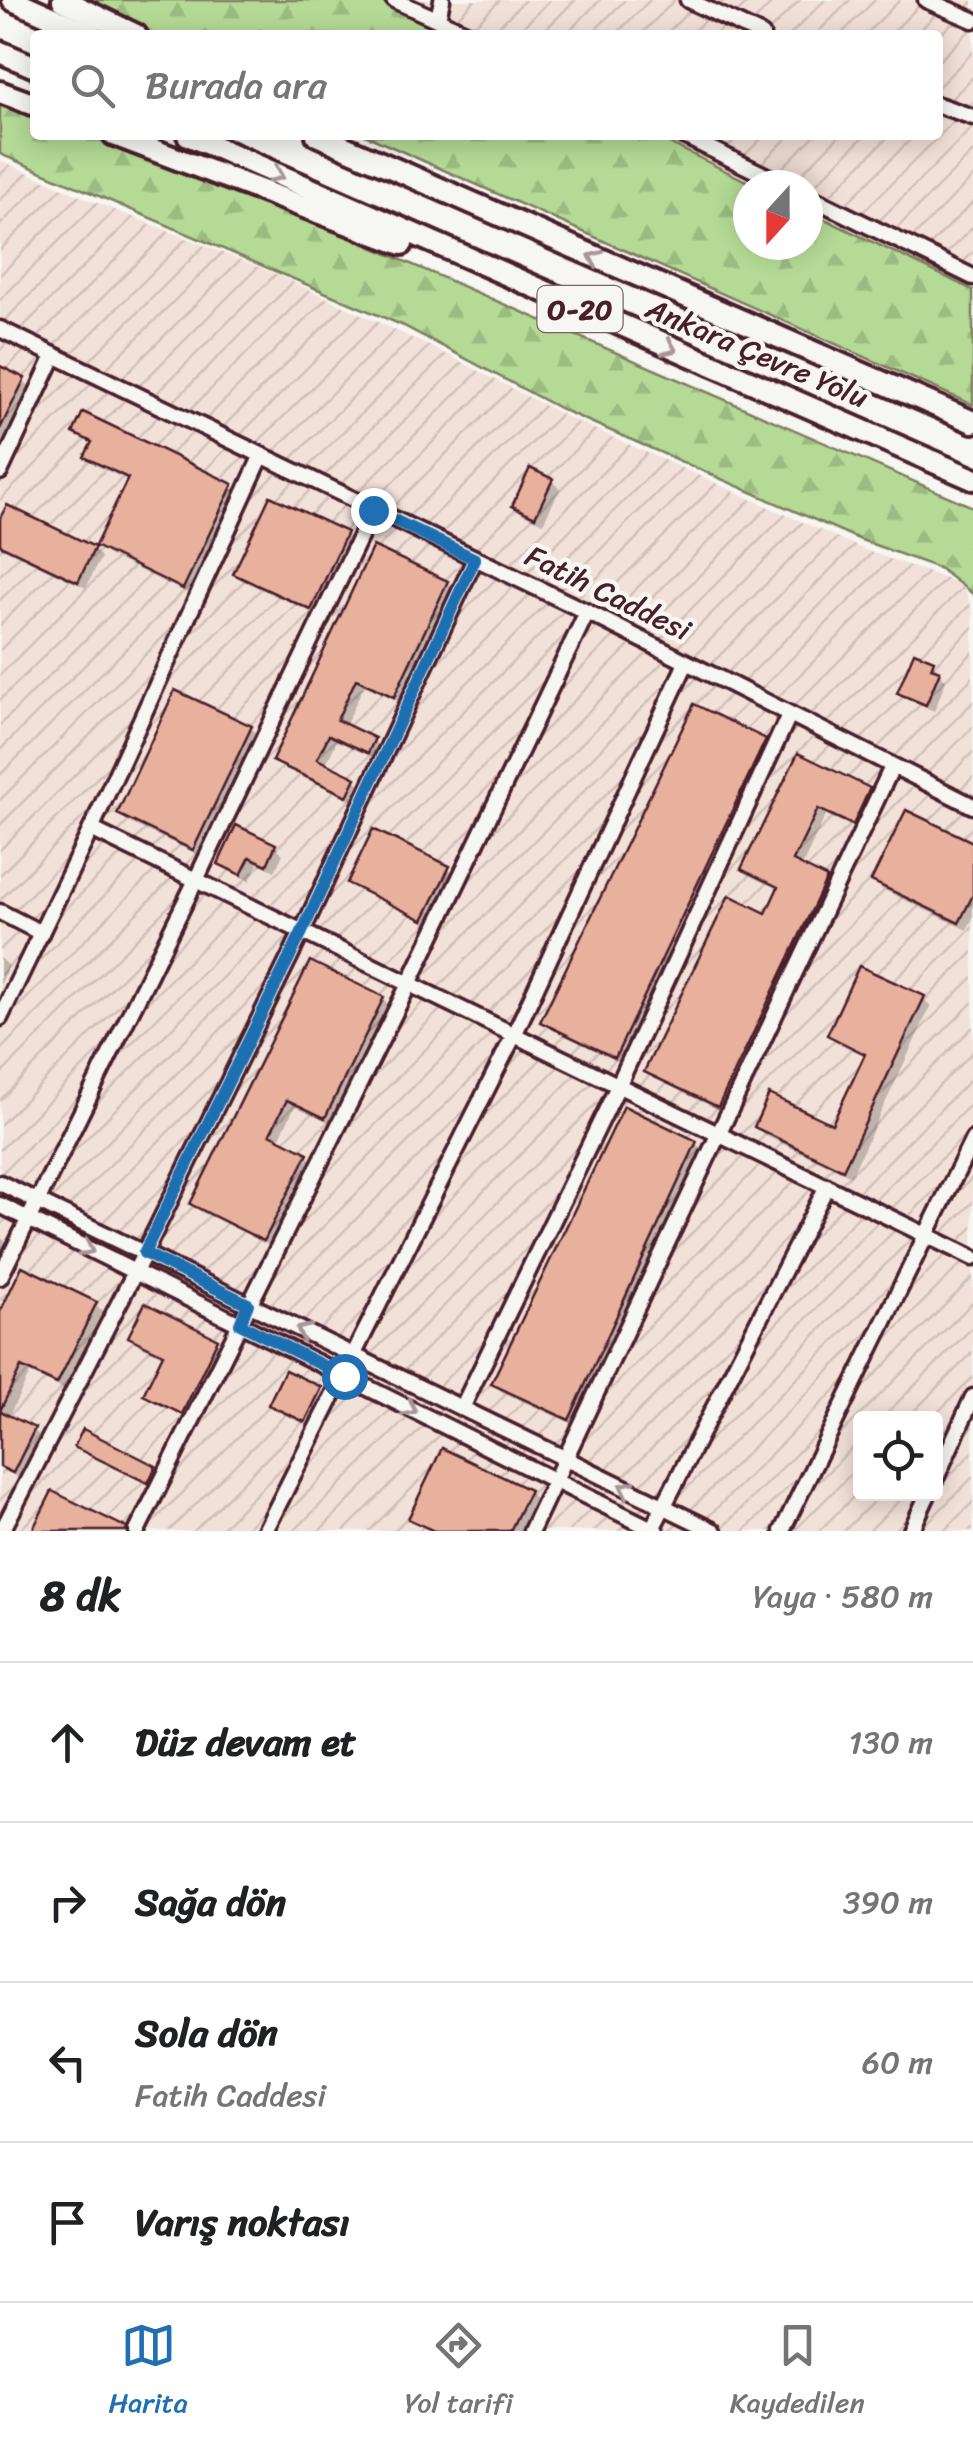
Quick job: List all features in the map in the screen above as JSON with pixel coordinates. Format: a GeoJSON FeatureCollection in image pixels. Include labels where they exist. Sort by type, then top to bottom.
{"type":"FeatureCollection","features":[{"type":"Feature","properties":{"kind":"highway"},"geometry":{"type":"LineString","coordinates":[[13,0],[81,30]]}},
{"type":"Feature","properties":{"kind":"highway"},"geometry":{"type":"LineString","coordinates":[[62,0],[125,30]]}},
{"type":"Feature","properties":{"kind":"highway"},"geometry":{"type":"LineString","coordinates":[[0,52],[30,65]]}},
{"type":"Feature","properties":{"kind":"highway"},"geometry":{"type":"LineString","coordinates":[[0,92],[30,103]]}},
{"type":"Feature","properties":{"kind":"highway"},"geometry":{"type":"LineString","coordinates":[[127,140],[614,324]]}},
{"type":"Feature","properties":{"kind":"highway","name":"Ankara Çevre Yolu"},"geometry":{"type":"LineString","coordinates":[[199,140],[973,480]]}},
{"type":"Feature","properties":{"kind":"highway","name":"Ankara Çevre Yolu"},"geometry":{"type":"LineString","coordinates":[[328,140],[973,422]]}},
{"type":"Feature","properties":{"kind":"highway"},"geometry":{"type":"LineString","coordinates":[[350,140],[538,233]]}},
{"type":"Feature","properties":{"kind":"street"},"geometry":{"type":"LineString","coordinates":[[394,0],[461,30]]}},
{"type":"Feature","properties":{"kind":"street"},"geometry":{"type":"LineString","coordinates":[[438,20],[442,0]]}},
{"type":"Feature","properties":{"kind":"street"},"geometry":{"type":"LineString","coordinates":[[688,0],[751,30]]}},
{"type":"Feature","properties":{"kind":"street"},"geometry":{"type":"LineString","coordinates":[[926,0],[973,20]]}},
{"type":"Feature","properties":{"kind":"street"},"geometry":{"type":"LineString","coordinates":[[943,107],[973,117]]}},
{"type":"Feature","properties":{"kind":"street"},"geometry":{"type":"LineString","coordinates":[[694,140],[755,170]]}},
{"type":"Feature","properties":{"kind":"street"},"geometry":{"type":"LineString","coordinates":[[823,203],[973,277]]}},
{"type":"Feature","properties":{"kind":"street","name":"Fatih Caddesi"},"geometry":{"type":"LineString","coordinates":[[0,329],[587,612],[973,806]]}},
{"type":"Feature","properties":{"kind":"street"},"geometry":{"type":"LineString","coordinates":[[0,472],[54,356]]}},
{"type":"Feature","properties":{"kind":"street"},"geometry":{"type":"LineString","coordinates":[[0,1018],[91,829],[260,457]]}},
{"type":"Feature","properties":{"kind":"street"},"geometry":{"type":"LineString","coordinates":[[0,1277],[373,510]]}},
{"type":"Feature","properties":{"kind":"street"},"geometry":{"type":"LineString","coordinates":[[2,1531],[302,932],[475,559]]}},
{"type":"Feature","properties":{"kind":"street"},"geometry":{"type":"LineString","coordinates":[[137,1531],[409,984],[587,612]]}},
{"type":"Feature","properties":{"kind":"street"},"geometry":{"type":"LineString","coordinates":[[264,1531],[515,1033],[686,662]]}},
{"type":"Feature","properties":{"kind":"street"},"geometry":{"type":"LineString","coordinates":[[462,1408],[618,1086],[789,715]]}},
{"type":"Feature","properties":{"kind":"street"},"geometry":{"type":"LineString","coordinates":[[531,1531],[892,767]]}},
{"type":"Feature","properties":{"kind":"street"},"geometry":{"type":"LineString","coordinates":[[91,829],[973,1258]]}},
{"type":"Feature","properties":{"kind":"street"},"geometry":{"type":"LineString","coordinates":[[0,912],[41,933]]}},
{"type":"Feature","properties":{"kind":"street"},"geometry":{"type":"LineString","coordinates":[[782,1531],[973,1139]]}},
{"type":"Feature","properties":{"kind":"street"},"geometry":{"type":"LineString","coordinates":[[0,1183],[714,1531]]}},
{"type":"Feature","properties":{"kind":"street"},"geometry":{"type":"LineString","coordinates":[[0,1205],[653,1530],[827,1186]]}},
{"type":"Feature","properties":{"kind":"street"},"geometry":{"type":"LineString","coordinates":[[943,1463],[973,1397]]}},
{"type":"Feature","properties":{"kind":"street"},"geometry":{"type":"LineString","coordinates":[[911,1531],[925,1501]]}},
{"type":"Feature","properties":{"kind":"shaded area"},"geometry":{"type":"Polygon","coordinates":[[[377,0],[973,0],[973,290],[823,218],[823,170],[733,170],[733,175],[663,140],[943,140],[943,30],[439,30],[377,0]]]}},
{"type":"Feature","properties":{"kind":"shaded area"},"geometry":{"type":"Polygon","coordinates":[[[0,160],[276,274],[444,353],[563,415],[865,550],[955,582],[965,590],[973,612],[973,1531],[0,1531],[0,160]]]}},
{"type":"Feature","properties":{"kind":"green space"},"geometry":{"type":"Polygon","coordinates":[[[73,0],[377,0],[439,30],[134,30],[73,0]]]}},
{"type":"Feature","properties":{"kind":"green space"},"geometry":{"type":"Polygon","coordinates":[[[0,102],[30,112],[30,140],[112,140],[166,158],[973,507],[973,594],[939,568],[861,540],[563,410],[404,326],[0,154],[0,102]]]}},
{"type":"Feature","properties":{"kind":"green space"},"geometry":{"type":"Polygon","coordinates":[[[376,140],[663,140],[733,175],[733,260],[823,260],[823,218],[973,290],[973,405],[376,140]]]}},
{"type":"Feature","properties":{"kind":"building"},"geometry":{"type":"Polygon","coordinates":[[[0,366],[25,378],[0,429],[0,366]]]}},
{"type":"Feature","properties":{"kind":"building"},"geometry":{"type":"Polygon","coordinates":[[[83,412],[233,484],[183,589],[95,546],[128,478],[84,457],[92,442],[73,433],[83,412]]]}},
{"type":"Feature","properties":{"kind":"building"},"geometry":{"type":"Polygon","coordinates":[[[530,468],[553,479],[535,517],[512,506],[530,468]]]}},
{"type":"Feature","properties":{"kind":"building"},"geometry":{"type":"Polygon","coordinates":[[[270,496],[347,532],[311,610],[233,574],[270,496]]]}},
{"type":"Feature","properties":{"kind":"building"},"geometry":{"type":"Polygon","coordinates":[[[7,505],[95,547],[78,582],[0,545],[0,518],[7,505]]]}},
{"type":"Feature","properties":{"kind":"building"},"geometry":{"type":"Polygon","coordinates":[[[373,546],[448,581],[394,697],[356,679],[337,720],[375,738],[368,753],[329,735],[317,759],[356,778],[347,796],[272,761],[373,546]]]}},
{"type":"Feature","properties":{"kind":"building"},"geometry":{"type":"Polygon","coordinates":[[[914,652],[934,660],[931,668],[940,671],[926,705],[897,693],[914,652]]]}},
{"type":"Feature","properties":{"kind":"building"},"geometry":{"type":"Polygon","coordinates":[[[175,690],[252,726],[193,850],[117,814],[175,690]]]}},
{"type":"Feature","properties":{"kind":"building"},"geometry":{"type":"Polygon","coordinates":[[[694,704],[766,739],[615,1058],[540,1022],[694,704]]]}},
{"type":"Feature","properties":{"kind":"building"},"geometry":{"type":"Polygon","coordinates":[[[798,753],[870,788],[853,825],[818,809],[793,861],[827,878],[718,1107],[644,1072],[729,895],[766,913],[778,887],[741,869],[798,753]]]}},
{"type":"Feature","properties":{"kind":"building"},"geometry":{"type":"Polygon","coordinates":[[[906,810],[973,842],[973,895],[959,923],[871,881],[906,810]]]}},
{"type":"Feature","properties":{"kind":"building"},"geometry":{"type":"Polygon","coordinates":[[[236,825],[276,844],[267,865],[250,857],[241,875],[218,864],[236,825]]]}},
{"type":"Feature","properties":{"kind":"building"},"geometry":{"type":"Polygon","coordinates":[[[373,829],[450,866],[423,920],[347,883],[373,829]]]}},
{"type":"Feature","properties":{"kind":"building"},"geometry":{"type":"Polygon","coordinates":[[[310,961],[384,997],[325,1118],[287,1100],[270,1134],[308,1153],[264,1241],[190,1204],[310,961]]]}},
{"type":"Feature","properties":{"kind":"building"},"geometry":{"type":"Polygon","coordinates":[[[859,966],[925,996],[843,1170],[754,1127],[769,1094],[832,1124],[865,1054],[827,1035],[859,966]]]}},
{"type":"Feature","properties":{"kind":"building"},"geometry":{"type":"Polygon","coordinates":[[[624,1106],[697,1141],[569,1420],[491,1384],[624,1106]]]}},
{"type":"Feature","properties":{"kind":"building"},"geometry":{"type":"Polygon","coordinates":[[[22,1266],[97,1302],[57,1384],[21,1367],[0,1411],[0,1312],[22,1266]]]}},
{"type":"Feature","properties":{"kind":"building"},"geometry":{"type":"Polygon","coordinates":[[[145,1303],[218,1339],[182,1414],[143,1395],[163,1354],[128,1337],[145,1303]]]}},
{"type":"Feature","properties":{"kind":"building"},"geometry":{"type":"Polygon","coordinates":[[[285,1370],[322,1387],[305,1422],[268,1405],[285,1370]]]}},
{"type":"Feature","properties":{"kind":"building"},"geometry":{"type":"Polygon","coordinates":[[[0,1411],[35,1428],[13,1473],[0,1467],[0,1411]]]}},
{"type":"Feature","properties":{"kind":"building"},"geometry":{"type":"Polygon","coordinates":[[[83,1429],[156,1466],[148,1483],[74,1447],[83,1429]]]}},
{"type":"Feature","properties":{"kind":"building"},"geometry":{"type":"Polygon","coordinates":[[[442,1448],[530,1490],[510,1531],[434,1531],[408,1519],[442,1448]]]}},
{"type":"Feature","properties":{"kind":"building"},"geometry":{"type":"Polygon","coordinates":[[[52,1491],[127,1528],[126,1531],[32,1531],[52,1491]]]}},
{"type":"Feature","properties":{"kind":"route"},"geometry":{"type":"LineString","coordinates":[[344,1376],[240,1324],[248,1304],[144,1253],[302,932],[475,559],[373,510]]}}]}
